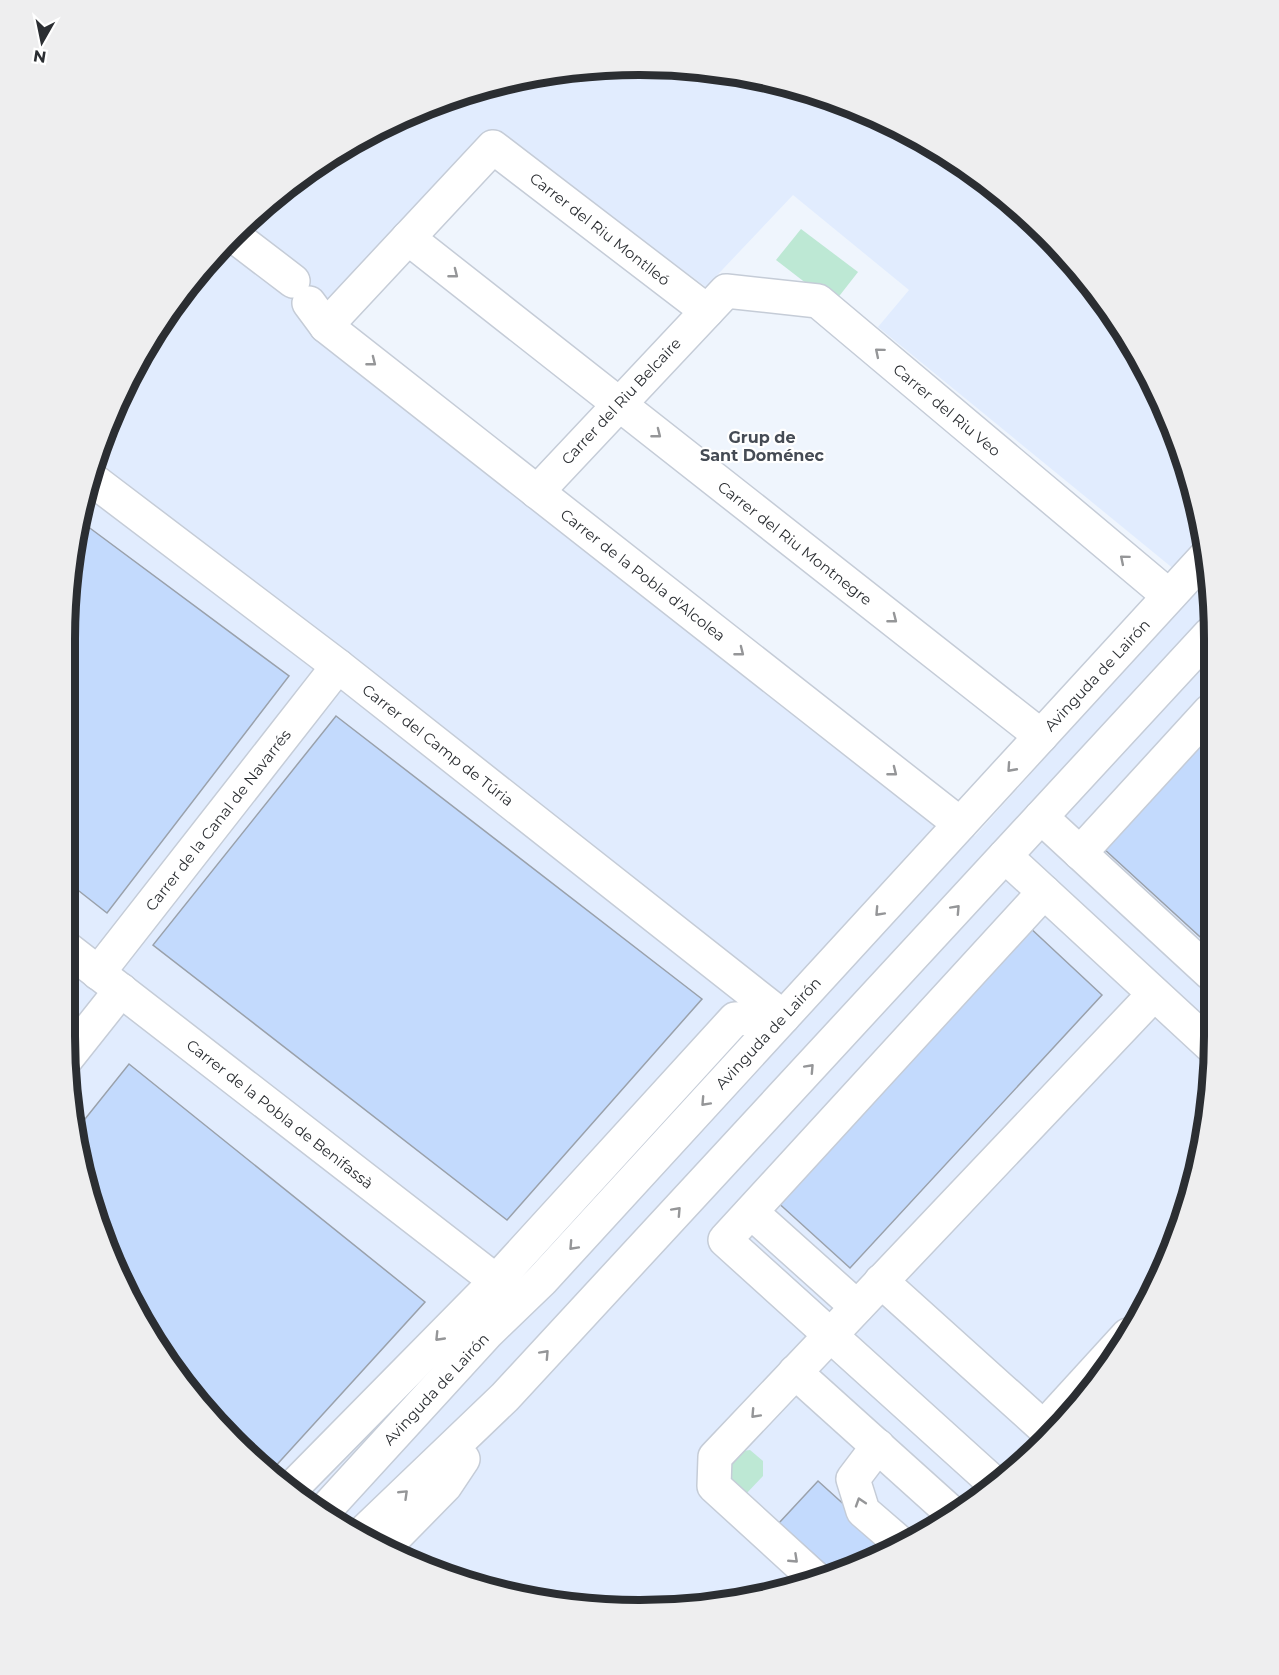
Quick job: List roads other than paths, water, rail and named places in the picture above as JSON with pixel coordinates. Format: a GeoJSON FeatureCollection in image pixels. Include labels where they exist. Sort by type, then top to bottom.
{"type":"FeatureCollection","features":[{"type":"Feature","properties":{"kind":"street","name":"Carrer del Riu Montlleó"},"geometry":{"type":"LineString","coordinates":[[408,238],[492,147],[707,311]]}},
{"type":"Feature","properties":{"kind":"street"},"geometry":{"type":"LineString","coordinates":[[310,304],[408,238]]}},
{"type":"Feature","properties":{"kind":"street","name":"Carrer del Riu Montnegre"},"geometry":{"type":"LineString","coordinates":[[408,238],[1041,736]]}},
{"type":"Feature","properties":{"kind":"street","name":"Carrer de la Pobla d'Alcolea"},"geometry":{"type":"LineString","coordinates":[[240,240],[310,304],[537,492],[960,824]]}},
{"type":"Feature","properties":{"kind":"street","name":"Carrer del Riu Veo"},"geometry":{"type":"LineString","coordinates":[[707,311],[726,291],[818,301],[1169,596]]}},
{"type":"Feature","properties":{"kind":"street","name":"Carrer del Riu Belcaire"},"geometry":{"type":"LineString","coordinates":[[537,492],[707,311]]}},
{"type":"Feature","properties":{"kind":"street","name":"Carrer del Camp de Túria"},"geometry":{"type":"LineString","coordinates":[[97,483],[338,666],[783,1017]]}},
{"type":"Feature","properties":{"kind":"street","name":"Avinguda de Lairón"},"geometry":{"type":"LineString","coordinates":[[297,1484],[474,1323],[542,1280],[1199,564]]}},
{"type":"Feature","properties":{"kind":"street"},"geometry":{"type":"LineString","coordinates":[[367,1529],[505,1397],[1204,640]]}},
{"type":"Feature","properties":{"kind":"street","name":"Carrer de la Canal de Navarrés"},"geometry":{"type":"LineString","coordinates":[[75,1045],[110,981],[338,666]]}},
{"type":"Feature","properties":{"kind":"street"},"geometry":{"type":"LineString","coordinates":[[1080,853],[1204,718]]}},
{"type":"Feature","properties":{"kind":"street"},"geometry":{"type":"LineString","coordinates":[[1041,817],[1204,967]]}},
{"type":"Feature","properties":{"kind":"street"},"geometry":{"type":"LineString","coordinates":[[1005,856],[1204,1039]]}},
{"type":"Feature","properties":{"kind":"street"},"geometry":{"type":"LineString","coordinates":[[989,1478],[725,1240],[1044,892]]}},
{"type":"Feature","properties":{"kind":"street","name":"Carrer de la Pobla de Benifassà"},"geometry":{"type":"LineString","coordinates":[[75,955],[496,1281]]}},
{"type":"Feature","properties":{"kind":"street"},"geometry":{"type":"LineString","coordinates":[[810,1574],[714,1486],[715,1457],[1154,994]]}},
{"type":"Feature","properties":{"kind":"street","name":"Avinguda de Lairón"},"geometry":{"type":"LineString","coordinates":[[328,1506],[474,1323],[496,1281],[735,1018],[783,1017]]}},
{"type":"Feature","properties":{"kind":"street"},"geometry":{"type":"LineString","coordinates":[[751,1212],[857,1307]]}},
{"type":"Feature","properties":{"kind":"street"},"geometry":{"type":"LineString","coordinates":[[881,1281],[1045,1428]]}},
{"type":"Feature","properties":{"kind":"street"},"geometry":{"type":"LineString","coordinates":[[795,1372],[947,1509]]}},
{"type":"Feature","properties":{"kind":"street"},"geometry":{"type":"LineString","coordinates":[[390,1542],[446,1486],[505,1397]]}},
{"type":"Feature","properties":{"kind":"street"},"geometry":{"type":"LineString","coordinates":[[878,1446],[853,1479],[862,1511],[895,1539]]}},
{"type":"Feature","properties":{"kind":"district","name":"Grup de Sant Doménec"},"geometry":{"type":"Point","coordinates":[762,446]}}]}
